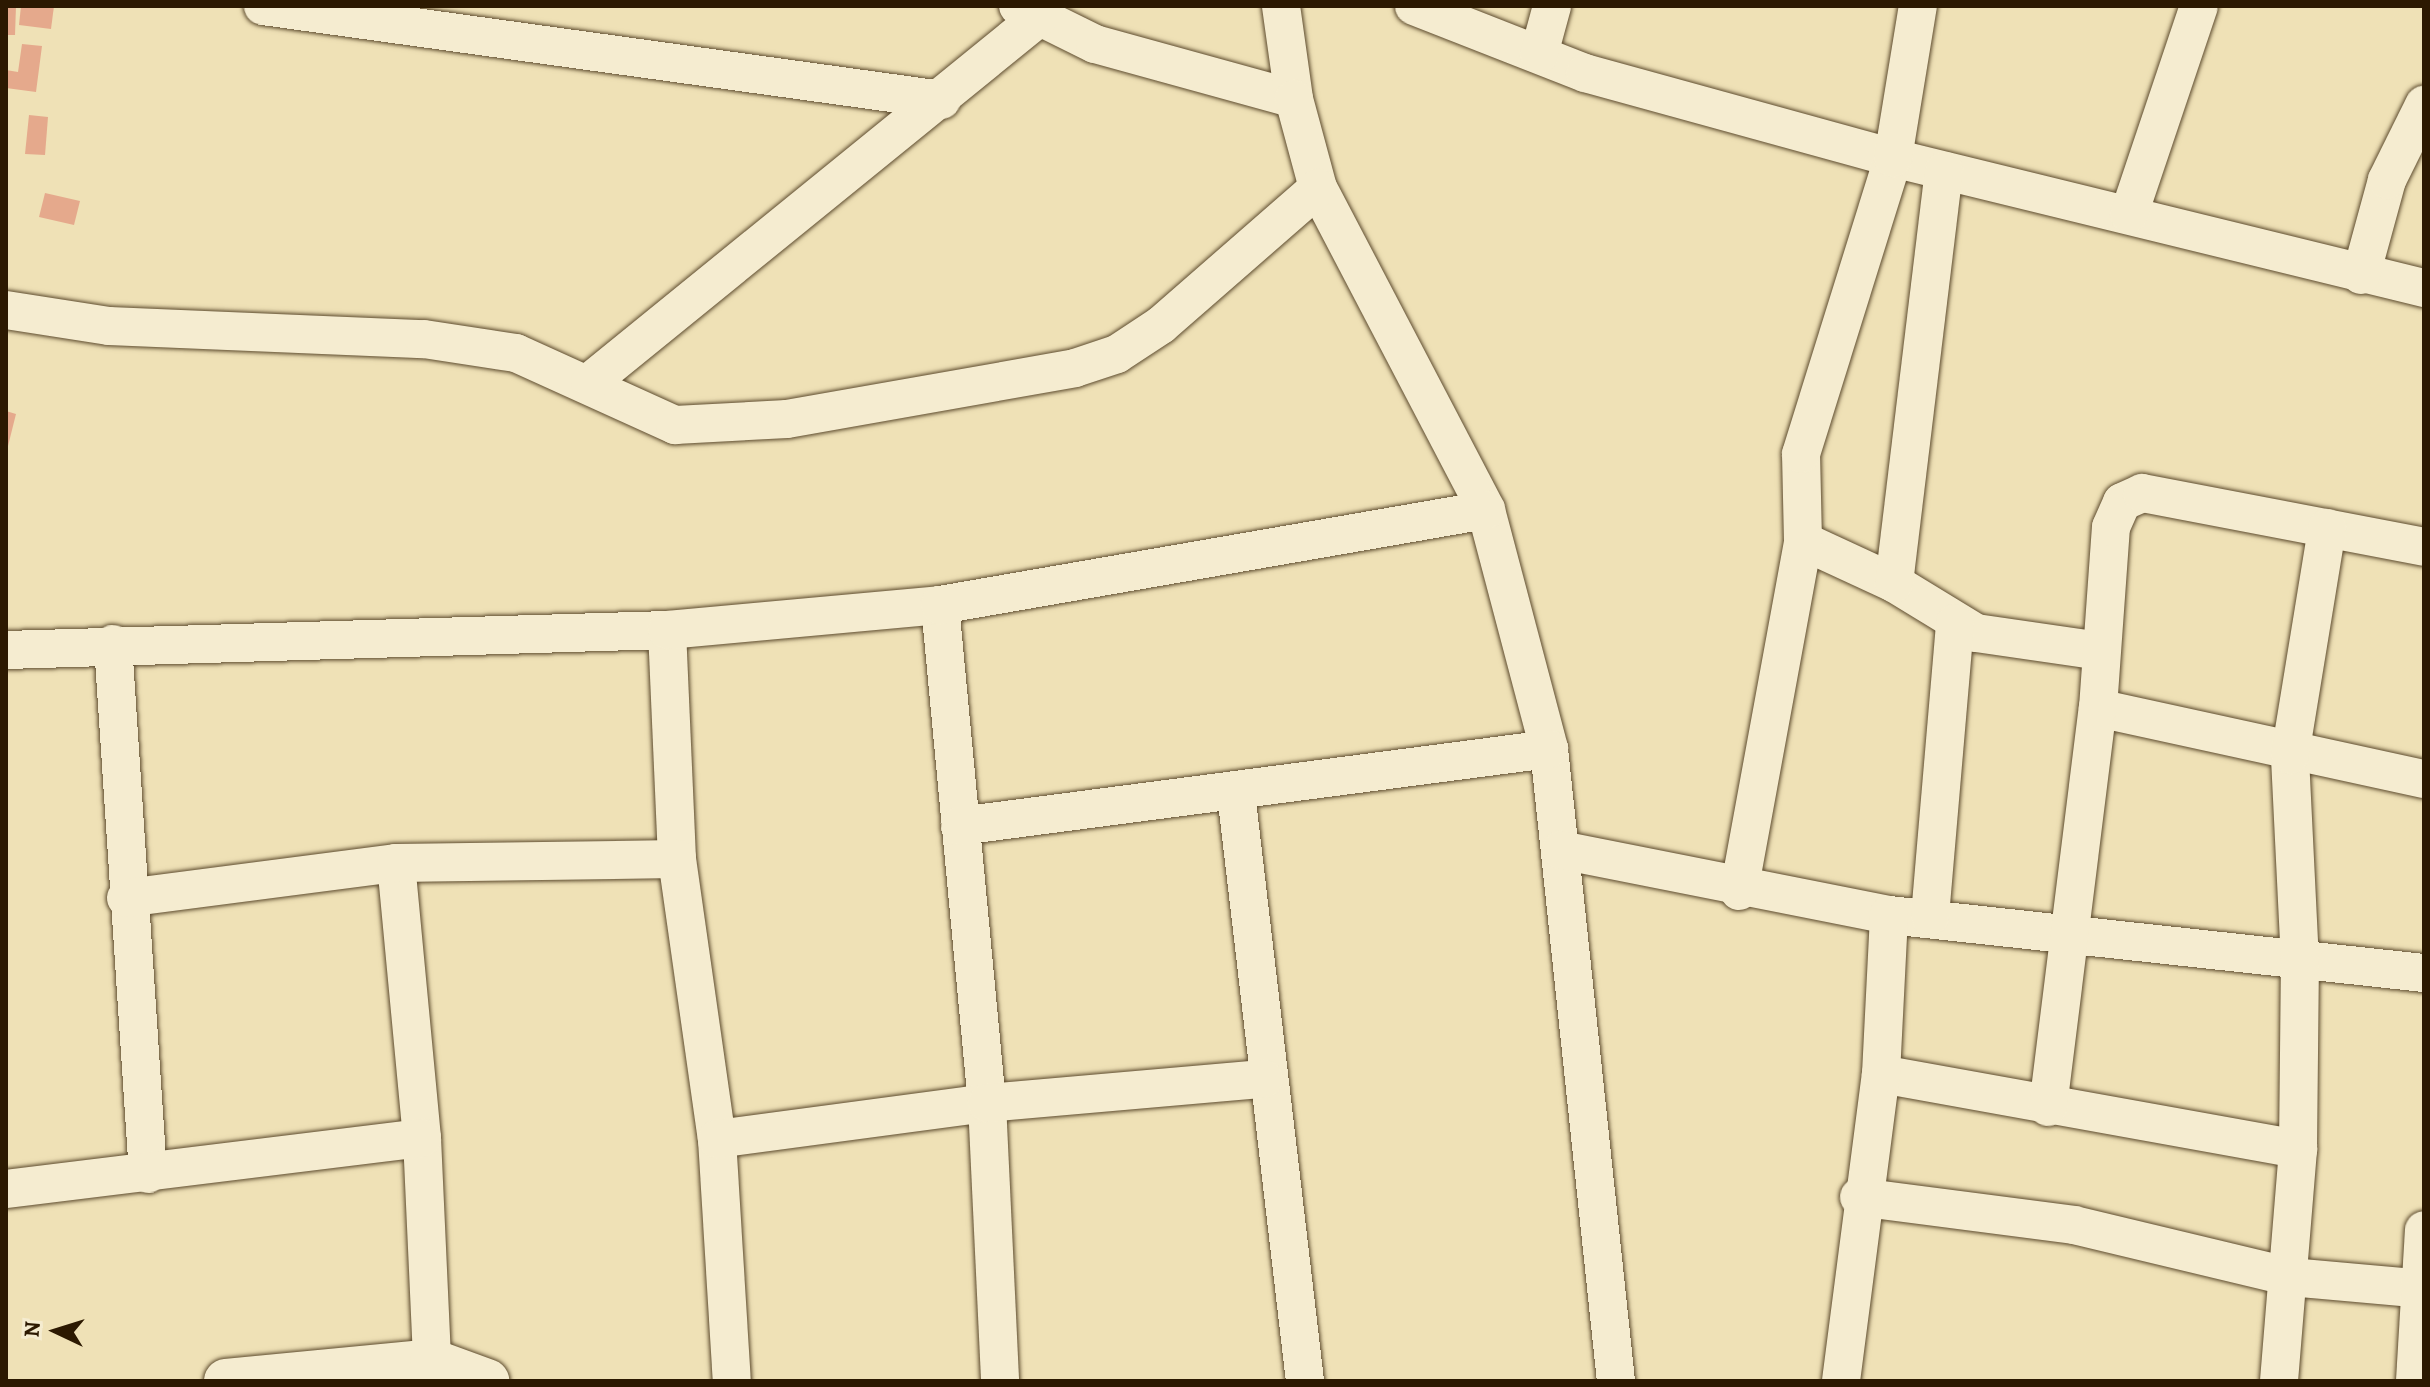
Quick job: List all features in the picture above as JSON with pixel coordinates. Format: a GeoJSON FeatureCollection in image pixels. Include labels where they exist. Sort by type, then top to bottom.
{"type":"FeatureCollection","features":[{"type":"Feature","properties":{"kind":"street"},"geometry":{"type":"LineString","coordinates":[[263,6],[942,100]]}},
{"type":"Feature","properties":{"kind":"street"},"geometry":{"type":"LineString","coordinates":[[1281,6],[1294,99],[1318,188],[1486,510],[1549,749],[1616,1381]]}},
{"type":"Feature","properties":{"kind":"street"},"geometry":{"type":"LineString","coordinates":[[1414,6],[1539,54],[1893,158],[2424,288]]}},
{"type":"Feature","properties":{"kind":"street"},"geometry":{"type":"LineString","coordinates":[[1539,54],[1552,6]]}},
{"type":"Feature","properties":{"kind":"street"},"geometry":{"type":"LineString","coordinates":[[1739,891],[1803,541],[1801,454],[1893,158],[1918,6]]}},
{"type":"Feature","properties":{"kind":"street"},"geometry":{"type":"LineString","coordinates":[[2129,214],[2199,6]]}},
{"type":"Feature","properties":{"kind":"street"},"geometry":{"type":"LineString","coordinates":[[590,382],[942,100],[1028,12],[1095,44],[1294,99]]}},
{"type":"Feature","properties":{"kind":"street"},"geometry":{"type":"LineString","coordinates":[[2361,275],[2387,180],[2424,105]]}},
{"type":"Feature","properties":{"kind":"street"},"geometry":{"type":"LineString","coordinates":[[1894,583],[1944,171]]}},
{"type":"Feature","properties":{"kind":"street"},"geometry":{"type":"LineString","coordinates":[[6,310],[109,326],[424,339],[516,353],[590,382],[625,406],[675,425],[787,419],[1075,368],[1117,354],[1161,325],[1318,188]]}},
{"type":"Feature","properties":{"kind":"street"},"geometry":{"type":"LineString","coordinates":[[2048,1107],[2073,932],[2098,708],[2111,527],[2122,502],[2142,493],[2424,547]]}},
{"type":"Feature","properties":{"kind":"street"},"geometry":{"type":"LineString","coordinates":[[6,650],[113,644],[667,630],[940,605],[1486,510]]}},
{"type":"Feature","properties":{"kind":"street"},"geometry":{"type":"LineString","coordinates":[[2279,1381],[2290,1277],[2298,1149],[2300,962],[2290,755],[2327,528]]}},
{"type":"Feature","properties":{"kind":"street"},"geometry":{"type":"LineString","coordinates":[[1803,541],[1894,583],[1955,623],[2003,639],[2101,651]]}},
{"type":"Feature","properties":{"kind":"street"},"geometry":{"type":"LineString","coordinates":[[940,605],[987,1103],[1000,1381]]}},
{"type":"Feature","properties":{"kind":"street"},"geometry":{"type":"LineString","coordinates":[[1930,916],[1955,623]]}},
{"type":"Feature","properties":{"kind":"street"},"geometry":{"type":"LineString","coordinates":[[667,630],[677,859],[717,1139],[732,1381]]}},
{"type":"Feature","properties":{"kind":"street"},"geometry":{"type":"LineString","coordinates":[[113,644],[126,898],[148,1174]]}},
{"type":"Feature","properties":{"kind":"street"},"geometry":{"type":"LineString","coordinates":[[2098,708],[2290,755],[2424,779]]}},
{"type":"Feature","properties":{"kind":"street"},"geometry":{"type":"LineString","coordinates":[[960,826],[1236,793],[1549,749]]}},
{"type":"Feature","properties":{"kind":"street"},"geometry":{"type":"LineString","coordinates":[[1236,793],[1264,1079],[1305,1381]]}},
{"type":"Feature","properties":{"kind":"street"},"geometry":{"type":"LineString","coordinates":[[1561,850],[1739,891],[1889,915],[1930,916],[2300,962],[2424,973]]}},
{"type":"Feature","properties":{"kind":"street"},"geometry":{"type":"LineString","coordinates":[[126,898],[396,863],[677,859]]}},
{"type":"Feature","properties":{"kind":"street"},"geometry":{"type":"LineString","coordinates":[[396,863],[422,1138],[432,1361]]}},
{"type":"Feature","properties":{"kind":"street"},"geometry":{"type":"LineString","coordinates":[[1841,1381],[1859,1197],[1881,1074],[1889,915]]}},
{"type":"Feature","properties":{"kind":"street"},"geometry":{"type":"LineString","coordinates":[[1881,1074],[2048,1107],[2298,1149]]}},
{"type":"Feature","properties":{"kind":"street"},"geometry":{"type":"LineString","coordinates":[[717,1139],[987,1103],[1264,1079]]}},
{"type":"Feature","properties":{"kind":"street"},"geometry":{"type":"LineString","coordinates":[[6,1189],[422,1138]]}},
{"type":"Feature","properties":{"kind":"street"},"geometry":{"type":"LineString","coordinates":[[1859,1197],[2074,1225],[2290,1277],[2420,1288]]}},
{"type":"Feature","properties":{"kind":"street"},"geometry":{"type":"LineString","coordinates":[[2415,1381],[2424,1230]]}},
{"type":"Feature","properties":{"kind":"street"},"geometry":{"type":"LineString","coordinates":[[226,1381],[432,1361],[487,1381]]}},
{"type":"Feature","properties":{"kind":"building"},"geometry":{"type":"Polygon","coordinates":[[[6,6],[16,6],[15,35],[6,35],[6,6]]]}},
{"type":"Feature","properties":{"kind":"building"},"geometry":{"type":"Polygon","coordinates":[[[21,6],[54,6],[51,29],[19,25],[21,6]]]}},
{"type":"Feature","properties":{"kind":"building"},"geometry":{"type":"Polygon","coordinates":[[[22,44],[42,46],[36,92],[6,88],[6,70],[18,72],[22,44]]]}},
{"type":"Feature","properties":{"kind":"building"},"geometry":{"type":"Polygon","coordinates":[[[29,115],[48,117],[45,155],[25,154],[29,115]]]}},
{"type":"Feature","properties":{"kind":"building"},"geometry":{"type":"Polygon","coordinates":[[[45,193],[80,201],[74,225],[39,217],[45,193]]]}},
{"type":"Feature","properties":{"kind":"building"},"geometry":{"type":"Polygon","coordinates":[[[6,411],[16,414],[7,450],[6,450],[6,411]]]}}]}
